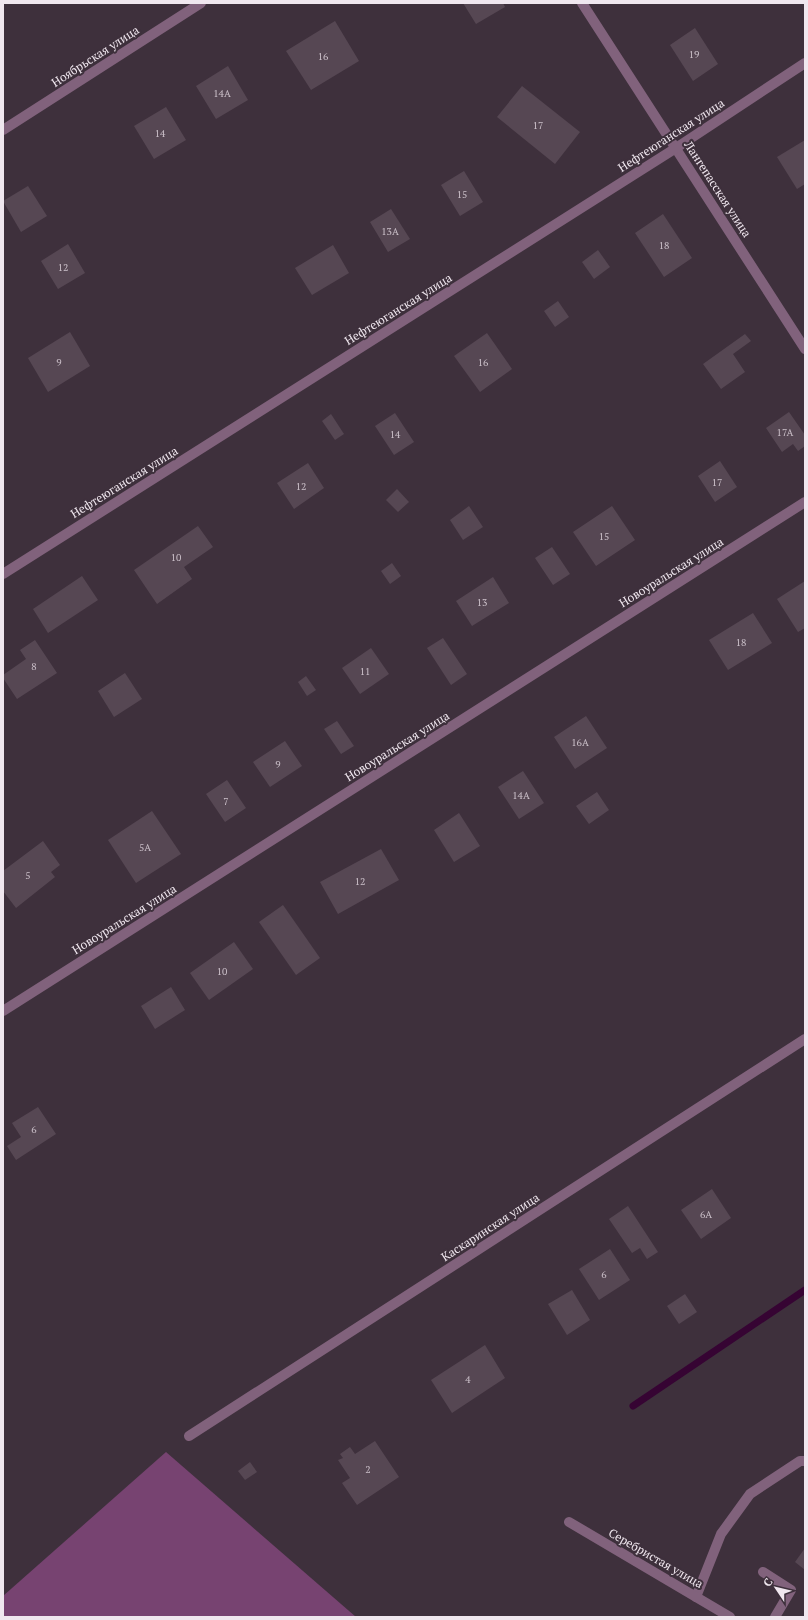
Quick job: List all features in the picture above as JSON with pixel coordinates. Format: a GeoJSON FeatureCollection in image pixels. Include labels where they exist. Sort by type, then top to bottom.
{"type":"FeatureCollection","features":[{"type":"Feature","properties":{"kind":"street","name":"Ноябрьская улица"},"geometry":{"type":"LineString","coordinates":[[3,130],[201,3]]}},
{"type":"Feature","properties":{"kind":"street","name":"Лангепасская улица"},"geometry":{"type":"LineString","coordinates":[[582,3],[805,348]]}},
{"type":"Feature","properties":{"kind":"street","name":"Нефтеюганская улица"},"geometry":{"type":"LineString","coordinates":[[3,574],[676,148],[805,63]]}},
{"type":"Feature","properties":{"kind":"street","name":"Новоуральская улица"},"geometry":{"type":"LineString","coordinates":[[3,1011],[805,502]]}},
{"type":"Feature","properties":{"kind":"street","name":"Каскаринская улица"},"geometry":{"type":"LineString","coordinates":[[189,1436],[805,1039]]}},
{"type":"Feature","properties":{"kind":"street"},"geometry":{"type":"LineString","coordinates":[[696,1597],[721,1534],[750,1494],[800,1461],[805,1461]]}},
{"type":"Feature","properties":{"kind":"street","name":"Серебристая улица"},"geometry":{"type":"LineString","coordinates":[[569,1522],[730,1617]]}},
{"type":"Feature","properties":{"kind":"street"},"geometry":{"type":"LineString","coordinates":[[763,1572],[791,1590],[775,1617]]}},
{"type":"Feature","properties":{"kind":"shaded area"},"geometry":{"type":"Polygon","coordinates":[[[166,1452],[356,1617],[3,1617],[3,1596],[166,1452]]]}},
{"type":"Feature","properties":{"kind":"building"},"geometry":{"type":"Polygon","coordinates":[[[463,3],[503,3],[505,7],[476,24],[463,3]]]}},
{"type":"Feature","properties":{"kind":"building"},"geometry":{"type":"Polygon","coordinates":[[[335,21],[359,61],[311,90],[286,51],[335,21]]]}},
{"type":"Feature","properties":{"kind":"building"},"geometry":{"type":"Polygon","coordinates":[[[695,28],[718,64],[693,81],[670,45],[695,28]]]}},
{"type":"Feature","properties":{"kind":"building"},"geometry":{"type":"Polygon","coordinates":[[[228,66],[248,100],[216,119],[196,86],[228,66]]]}},
{"type":"Feature","properties":{"kind":"building"},"geometry":{"type":"Polygon","coordinates":[[[522,86],[580,132],[555,164],[497,117],[522,86]]]}},
{"type":"Feature","properties":{"kind":"building"},"geometry":{"type":"Polygon","coordinates":[[[166,107],[186,140],[154,159],[134,126],[166,107]]]}},
{"type":"Feature","properties":{"kind":"building"},"geometry":{"type":"Polygon","coordinates":[[[805,140],[805,184],[797,189],[777,157],[805,140]]]}},
{"type":"Feature","properties":{"kind":"building"},"geometry":{"type":"Polygon","coordinates":[[[464,171],[483,202],[460,216],[441,185],[464,171]]]}},
{"type":"Feature","properties":{"kind":"building"},"geometry":{"type":"Polygon","coordinates":[[[28,186],[47,216],[21,232],[3,201],[28,186]]]}},
{"type":"Feature","properties":{"kind":"building"},"geometry":{"type":"Polygon","coordinates":[[[391,209],[410,239],[388,252],[370,222],[391,209]]]}},
{"type":"Feature","properties":{"kind":"building"},"geometry":{"type":"Polygon","coordinates":[[[663,214],[692,258],[664,277],[635,233],[663,214]]]}},
{"type":"Feature","properties":{"kind":"building"},"geometry":{"type":"Polygon","coordinates":[[[68,244],[85,273],[58,289],[41,261],[68,244]]]}},
{"type":"Feature","properties":{"kind":"building"},"geometry":{"type":"Polygon","coordinates":[[[333,245],[349,273],[312,295],[295,268],[333,245]]]}},
{"type":"Feature","properties":{"kind":"building"},"geometry":{"type":"Polygon","coordinates":[[[598,250],[610,267],[594,279],[582,262],[598,250]]]}},
{"type":"Feature","properties":{"kind":"building"},"geometry":{"type":"Polygon","coordinates":[[[558,301],[569,317],[555,327],[544,311],[558,301]]]}},
{"type":"Feature","properties":{"kind":"building"},"geometry":{"type":"Polygon","coordinates":[[[70,332],[90,366],[48,392],[28,358],[70,332]]]}},
{"type":"Feature","properties":{"kind":"building"},"geometry":{"type":"Polygon","coordinates":[[[487,333],[512,369],[480,392],[454,356],[487,333]]]}},
{"type":"Feature","properties":{"kind":"building"},"geometry":{"type":"Polygon","coordinates":[[[745,334],[751,341],[733,354],[745,372],[721,389],[703,364],[745,334]]]}},
{"type":"Feature","properties":{"kind":"building"},"geometry":{"type":"Polygon","coordinates":[[[789,412],[805,435],[805,446],[798,451],[793,444],[782,452],[766,428],[789,412]]]}},
{"type":"Feature","properties":{"kind":"building"},"geometry":{"type":"Polygon","coordinates":[[[395,413],[414,442],[394,455],[375,426],[395,413]]]}},
{"type":"Feature","properties":{"kind":"building"},"geometry":{"type":"Polygon","coordinates":[[[331,414],[344,434],[335,440],[322,421],[331,414]]]}},
{"type":"Feature","properties":{"kind":"building"},"geometry":{"type":"Polygon","coordinates":[[[720,461],[737,487],[715,502],[698,476],[720,461]]]}},
{"type":"Feature","properties":{"kind":"building"},"geometry":{"type":"Polygon","coordinates":[[[308,463],[324,488],[294,509],[277,483],[308,463]]]}},
{"type":"Feature","properties":{"kind":"building"},"geometry":{"type":"Polygon","coordinates":[[[397,489],[409,502],[398,512],[386,500],[397,489]]]}},
{"type":"Feature","properties":{"kind":"building"},"geometry":{"type":"Polygon","coordinates":[[[469,506],[483,527],[463,540],[450,520],[469,506]]]}},
{"type":"Feature","properties":{"kind":"building"},"geometry":{"type":"Polygon","coordinates":[[[612,506],[635,540],[596,566],[573,532],[612,506]]]}},
{"type":"Feature","properties":{"kind":"building"},"geometry":{"type":"Polygon","coordinates":[[[198,526],[213,547],[184,567],[192,579],[157,604],[134,570],[198,526]]]}},
{"type":"Feature","properties":{"kind":"building"},"geometry":{"type":"Polygon","coordinates":[[[552,547],[570,574],[553,585],[535,558],[552,547]]]}},
{"type":"Feature","properties":{"kind":"building"},"geometry":{"type":"Polygon","coordinates":[[[392,563],[401,576],[390,584],[381,571],[392,563]]]}},
{"type":"Feature","properties":{"kind":"building"},"geometry":{"type":"Polygon","coordinates":[[[82,576],[98,600],[48,633],[33,609],[82,576]]]}},
{"type":"Feature","properties":{"kind":"building"},"geometry":{"type":"Polygon","coordinates":[[[493,577],[509,603],[472,626],[456,601],[493,577]]]}},
{"type":"Feature","properties":{"kind":"building"},"geometry":{"type":"Polygon","coordinates":[[[805,581],[805,628],[798,632],[777,599],[805,581]]]}},
{"type":"Feature","properties":{"kind":"building"},"geometry":{"type":"Polygon","coordinates":[[[753,613],[772,643],[728,670],[709,640],[753,613]]]}},
{"type":"Feature","properties":{"kind":"building"},"geometry":{"type":"Polygon","coordinates":[[[443,638],[467,674],[451,685],[427,648],[443,638]]]}},
{"type":"Feature","properties":{"kind":"building"},"geometry":{"type":"Polygon","coordinates":[[[35,640],[57,673],[17,699],[3,678],[3,675],[26,659],[20,650],[35,640]]]}},
{"type":"Feature","properties":{"kind":"building"},"geometry":{"type":"Polygon","coordinates":[[[371,648],[389,674],[360,694],[342,668],[371,648]]]}},
{"type":"Feature","properties":{"kind":"building"},"geometry":{"type":"Polygon","coordinates":[[[125,673],[142,699],[114,717],[98,691],[125,673]]]}},
{"type":"Feature","properties":{"kind":"building"},"geometry":{"type":"Polygon","coordinates":[[[306,676],[316,690],[307,696],[298,682],[306,676]]]}},
{"type":"Feature","properties":{"kind":"building"},"geometry":{"type":"Polygon","coordinates":[[[586,716],[607,748],[575,769],[554,737],[586,716]]]}},
{"type":"Feature","properties":{"kind":"building"},"geometry":{"type":"Polygon","coordinates":[[[337,721],[354,746],[341,754],[324,729],[337,721]]]}},
{"type":"Feature","properties":{"kind":"building"},"geometry":{"type":"Polygon","coordinates":[[[285,741],[302,766],[270,787],[253,762],[285,741]]]}},
{"type":"Feature","properties":{"kind":"building"},"geometry":{"type":"Polygon","coordinates":[[[523,771],[544,803],[519,819],[498,787],[523,771]]]}},
{"type":"Feature","properties":{"kind":"building"},"geometry":{"type":"Polygon","coordinates":[[[227,780],[246,808],[225,822],[206,794],[227,780]]]}},
{"type":"Feature","properties":{"kind":"building"},"geometry":{"type":"Polygon","coordinates":[[[597,792],[609,810],[589,824],[576,806],[597,792]]]}},
{"type":"Feature","properties":{"kind":"building"},"geometry":{"type":"Polygon","coordinates":[[[152,811],[181,854],[136,883],[108,840],[152,811]]]}},
{"type":"Feature","properties":{"kind":"building"},"geometry":{"type":"Polygon","coordinates":[[[459,813],[480,846],[454,862],[434,830],[459,813]]]}},
{"type":"Feature","properties":{"kind":"building"},"geometry":{"type":"Polygon","coordinates":[[[43,841],[60,865],[51,872],[55,877],[16,908],[3,891],[3,871],[43,841]]]}},
{"type":"Feature","properties":{"kind":"building"},"geometry":{"type":"Polygon","coordinates":[[[381,849],[399,880],[338,914],[320,882],[381,849]]]}},
{"type":"Feature","properties":{"kind":"building"},"geometry":{"type":"Polygon","coordinates":[[[283,905],[320,958],[296,975],[259,922],[283,905]]]}},
{"type":"Feature","properties":{"kind":"building"},"geometry":{"type":"Polygon","coordinates":[[[234,942],[253,969],[209,1000],[190,973],[234,942]]]}},
{"type":"Feature","properties":{"kind":"building"},"geometry":{"type":"Polygon","coordinates":[[[171,987],[185,1010],[155,1029],[141,1006],[171,987]]]}},
{"type":"Feature","properties":{"kind":"building"},"geometry":{"type":"Polygon","coordinates":[[[38,1107],[56,1134],[16,1160],[7,1146],[21,1137],[12,1123],[38,1107]]]}},
{"type":"Feature","properties":{"kind":"building"},"geometry":{"type":"Polygon","coordinates":[[[712,1189],[731,1218],[701,1239],[681,1210],[712,1189]]]}},
{"type":"Feature","properties":{"kind":"building"},"geometry":{"type":"Polygon","coordinates":[[[628,1206],[658,1252],[647,1259],[640,1248],[632,1253],[609,1219],[628,1206]]]}},
{"type":"Feature","properties":{"kind":"building"},"geometry":{"type":"Polygon","coordinates":[[[610,1249],[630,1280],[599,1300],[579,1269],[610,1249]]]}},
{"type":"Feature","properties":{"kind":"building"},"geometry":{"type":"Polygon","coordinates":[[[572,1290],[590,1320],[567,1335],[548,1304],[572,1290]]]}},
{"type":"Feature","properties":{"kind":"building"},"geometry":{"type":"Polygon","coordinates":[[[685,1294],[697,1312],[679,1324],[667,1306],[685,1294]]]}},
{"type":"Feature","properties":{"kind":"building"},"geometry":{"type":"Polygon","coordinates":[[[485,1345],[505,1378],[452,1413],[431,1380],[485,1345]]]}},
{"type":"Feature","properties":{"kind":"building"},"geometry":{"type":"Polygon","coordinates":[[[375,1441],[399,1477],[357,1505],[342,1483],[350,1478],[338,1460],[343,1458],[340,1454],[350,1447],[355,1454],[375,1441]]]}},
{"type":"Feature","properties":{"kind":"building"},"geometry":{"type":"Polygon","coordinates":[[[250,1462],[257,1472],[245,1480],[238,1471],[250,1462]]]}},
{"type":"Feature","properties":{"kind":"building"},"geometry":{"type":"Polygon","coordinates":[[[805,1548],[805,1570],[795,1562],[805,1548]]]}},
{"type":"Feature","properties":{"kind":"waterway"},"geometry":{"type":"LineString","coordinates":[[633,1406],[805,1290]]}}]}
